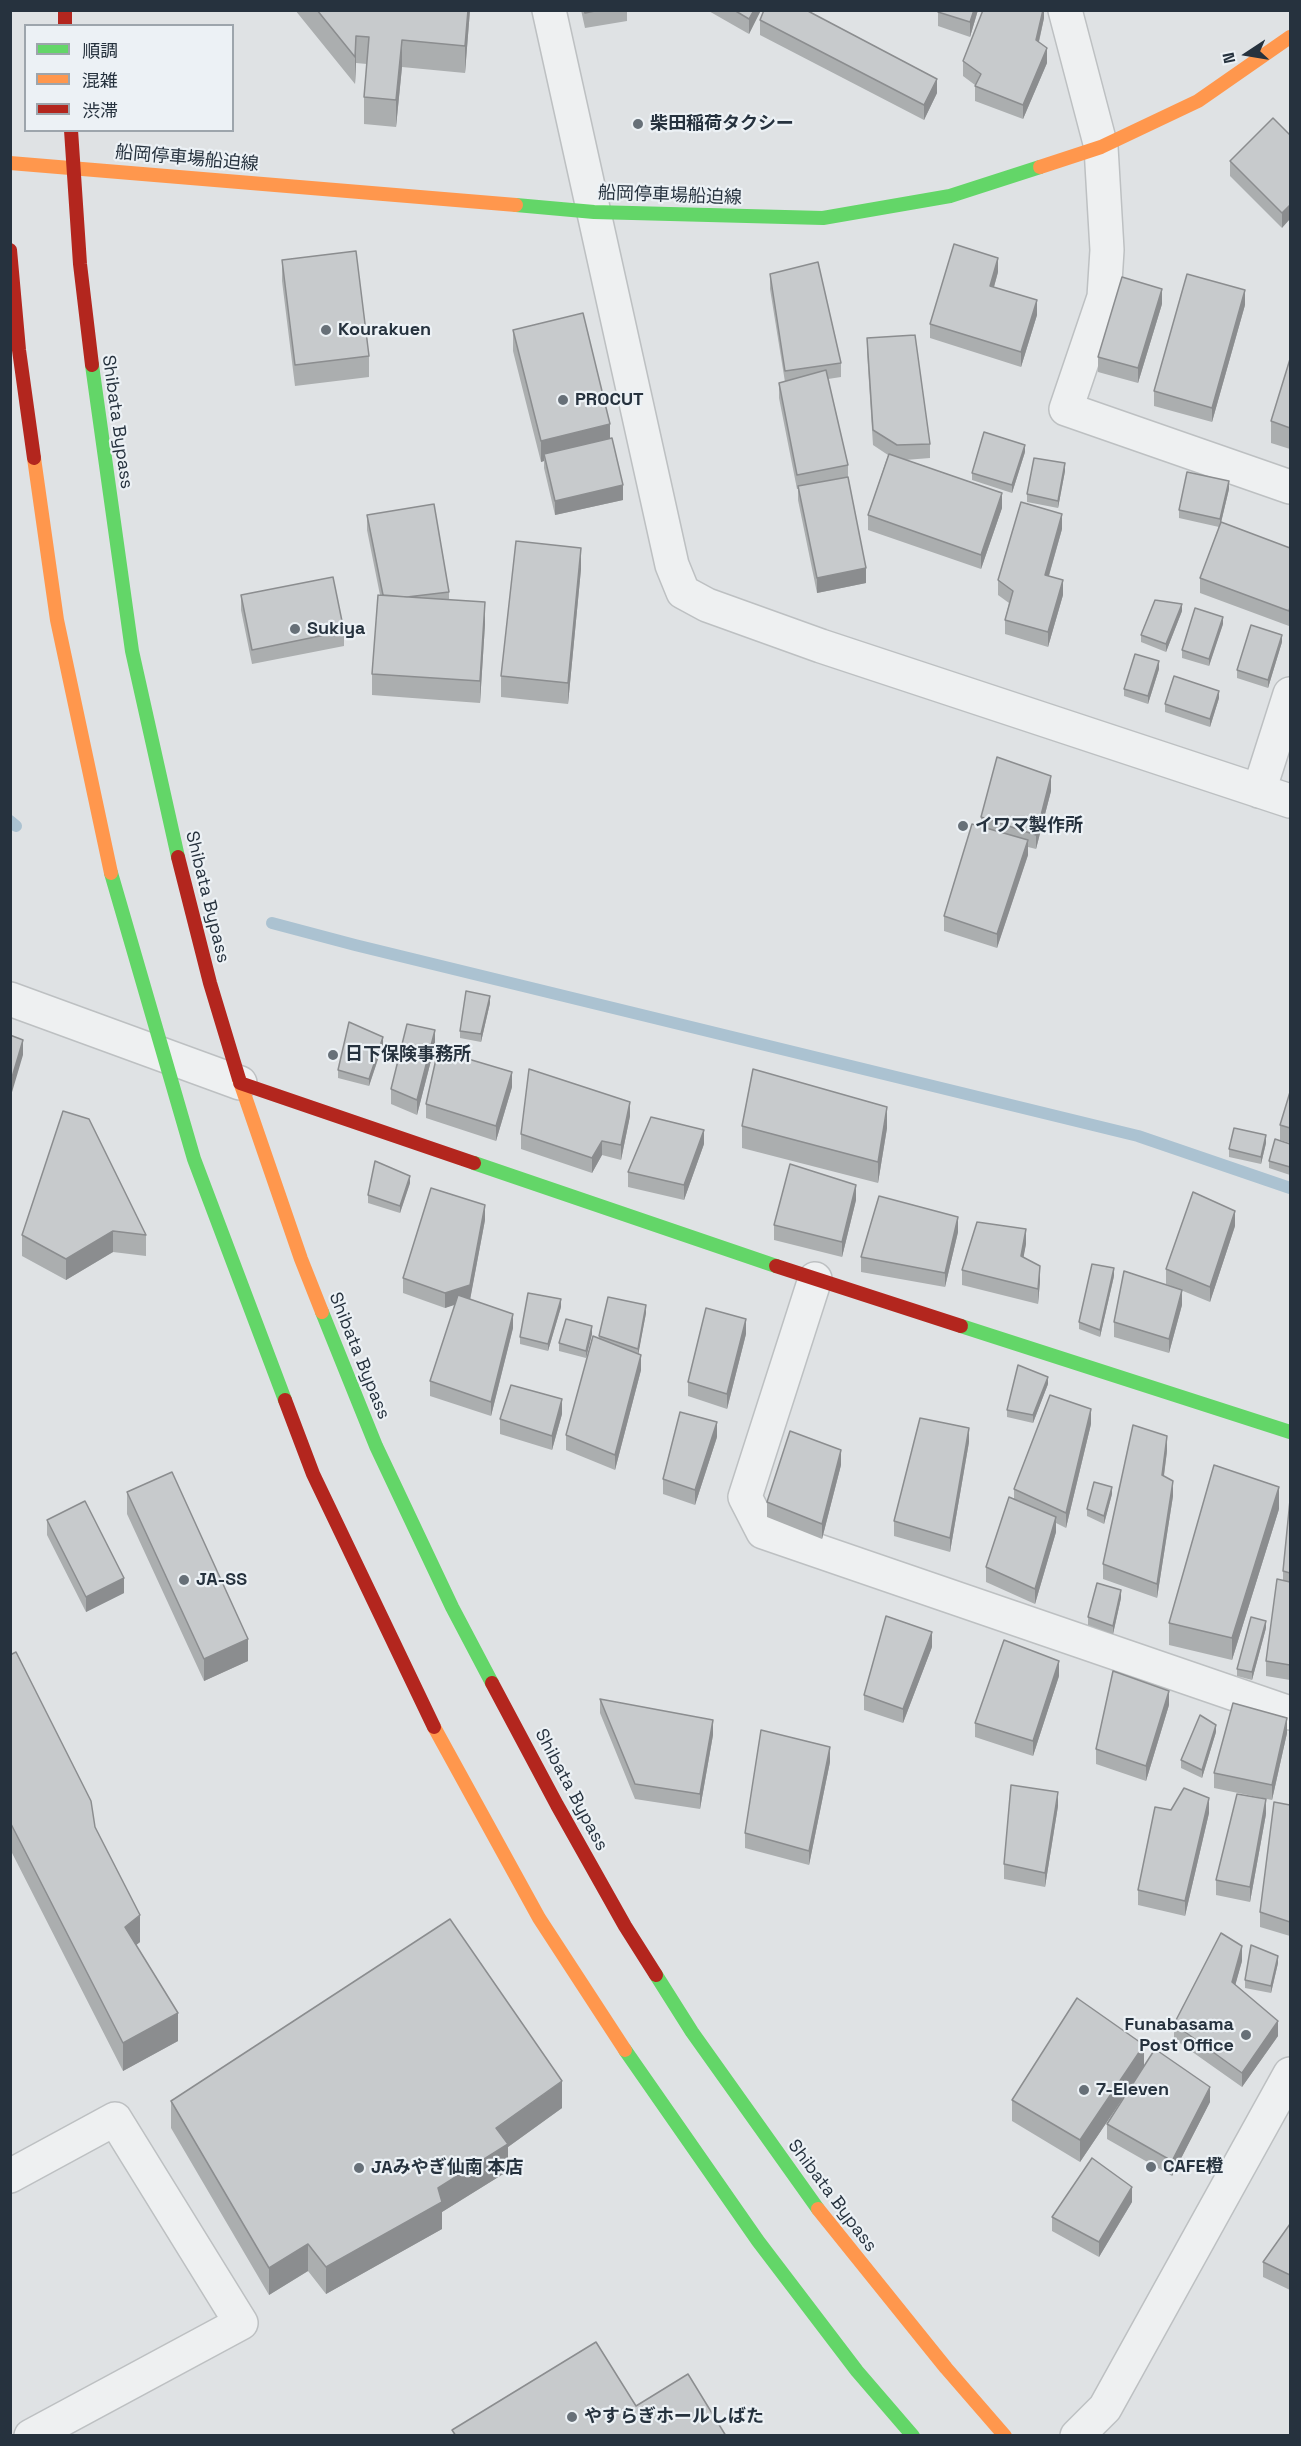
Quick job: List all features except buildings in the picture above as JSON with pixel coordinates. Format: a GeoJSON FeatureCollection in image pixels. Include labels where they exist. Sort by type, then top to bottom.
{"type":"FeatureCollection","features":[{"type":"Feature","properties":{"kind":"main road","name":"船岡停車場船迫線"},"geometry":{"type":"LineString","coordinates":[[10,163],[594,212],[823,218],[950,196],[1101,147],[1198,101],[1290,37]]}},
{"type":"Feature","properties":{"kind":"main road","name":"Shibata Bypass"},"geometry":{"type":"LineString","coordinates":[[71,132],[87,335],[132,651],[164,802],[210,984],[240,1083],[301,1259],[376,1446],[452,1607],[625,1926],[692,2032],[834,2231],[1005,2436]]}},
{"type":"Feature","properties":{"kind":"main road"},"geometry":{"type":"LineString","coordinates":[[10,250],[19,350],[57,620],[116,896],[194,1159],[313,1474],[432,1725],[539,1918],[655,2096],[772,2260],[857,2371],[913,2436]]}},
{"type":"Feature","properties":{"kind":"main road"},"geometry":{"type":"LineString","coordinates":[[240,1083],[815,1279],[1290,1432]]}},
{"type":"Feature","properties":{"kind":"street"},"geometry":{"type":"LineString","coordinates":[[549,10],[672,565],[683,592],[707,605],[822,646],[1290,801]]}},
{"type":"Feature","properties":{"kind":"street"},"geometry":{"type":"LineString","coordinates":[[1065,10],[1101,147],[1107,250],[1104,297],[1066,409],[1290,487]]}},
{"type":"Feature","properties":{"kind":"street"},"geometry":{"type":"LineString","coordinates":[[1259,791],[1290,694]]}},
{"type":"Feature","properties":{"kind":"street"},"geometry":{"type":"LineString","coordinates":[[10,999],[240,1083]]}},
{"type":"Feature","properties":{"kind":"street"},"geometry":{"type":"LineString","coordinates":[[815,1279],[745,1497],[763,1532],[1290,1713]]}},
{"type":"Feature","properties":{"kind":"street"},"geometry":{"type":"LineString","coordinates":[[1077,2436],[1105,2408],[1290,2074]]}},
{"type":"Feature","properties":{"kind":"street"},"geometry":{"type":"LineString","coordinates":[[10,2176],[115,2119],[241,2323],[31,2436]]}},
{"type":"Feature","properties":{"kind":"waterway"},"geometry":{"type":"LineString","coordinates":[[10,821],[16,826]]}},
{"type":"Feature","properties":{"kind":"waterway"},"geometry":{"type":"LineString","coordinates":[[272,923],[1138,1136],[1290,1188]]}},
{"type":"Feature","properties":{"kind":"traffic: fast"},"geometry":{"type":"LineString","coordinates":[[516,205],[594,212],[823,218],[950,196],[1040,167]]}},
{"type":"Feature","properties":{"kind":"traffic: fast"},"geometry":{"type":"LineString","coordinates":[[92,365],[132,651],[178,857]]}},
{"type":"Feature","properties":{"kind":"traffic: fast"},"geometry":{"type":"LineString","coordinates":[[111,873],[194,1159],[285,1400]]}},
{"type":"Feature","properties":{"kind":"traffic: fast"},"geometry":{"type":"LineString","coordinates":[[474,1163],[776,1266]]}},
{"type":"Feature","properties":{"kind":"traffic: fast"},"geometry":{"type":"LineString","coordinates":[[322,1312],[376,1446],[452,1607],[492,1683]]}},
{"type":"Feature","properties":{"kind":"traffic: fast"},"geometry":{"type":"LineString","coordinates":[[961,1326],[1290,1432]]}},
{"type":"Feature","properties":{"kind":"traffic: fast"},"geometry":{"type":"LineString","coordinates":[[656,1975],[692,2032],[818,2209]]}},
{"type":"Feature","properties":{"kind":"traffic: fast"},"geometry":{"type":"LineString","coordinates":[[625,2050],[758,2241],[857,2371],[913,2436]]}},
{"type":"Feature","properties":{"kind":"traffic: slow"},"geometry":{"type":"LineString","coordinates":[[1040,167],[1101,147],[1198,101],[1290,37]]}},
{"type":"Feature","properties":{"kind":"traffic: slow"},"geometry":{"type":"LineString","coordinates":[[10,163],[516,205]]}},
{"type":"Feature","properties":{"kind":"traffic: slow"},"geometry":{"type":"LineString","coordinates":[[34,458],[57,620],[111,873]]}},
{"type":"Feature","properties":{"kind":"traffic: slow"},"geometry":{"type":"LineString","coordinates":[[239,1079],[301,1259],[322,1312]]}},
{"type":"Feature","properties":{"kind":"traffic: slow"},"geometry":{"type":"LineString","coordinates":[[434,1727],[539,1918],[625,2050]]}},
{"type":"Feature","properties":{"kind":"traffic: slow"},"geometry":{"type":"LineString","coordinates":[[818,2209],[946,2368],[1005,2436]]}},
{"type":"Feature","properties":{"kind":"traffic: jam"},"geometry":{"type":"LineString","coordinates":[[65,10],[65,24]]}},
{"type":"Feature","properties":{"kind":"traffic: jam"},"geometry":{"type":"LineString","coordinates":[[71,132],[80,264],[92,365]]}},
{"type":"Feature","properties":{"kind":"traffic: jam"},"geometry":{"type":"LineString","coordinates":[[10,250],[19,350],[34,458]]}},
{"type":"Feature","properties":{"kind":"traffic: jam"},"geometry":{"type":"LineString","coordinates":[[178,857],[210,983],[239,1079]]}},
{"type":"Feature","properties":{"kind":"traffic: jam"},"geometry":{"type":"LineString","coordinates":[[240,1083],[474,1163]]}},
{"type":"Feature","properties":{"kind":"traffic: jam"},"geometry":{"type":"LineString","coordinates":[[776,1266],[961,1326]]}},
{"type":"Feature","properties":{"kind":"traffic: jam"},"geometry":{"type":"LineString","coordinates":[[285,1400],[313,1474],[434,1727]]}},
{"type":"Feature","properties":{"kind":"traffic: jam"},"geometry":{"type":"LineString","coordinates":[[492,1683],[557,1805],[625,1926],[656,1975]]}},
{"type":"Feature","properties":{"kind":"place","name":"柴田稲荷タクシー"},"geometry":{"type":"Point","coordinates":[638,124]}},
{"type":"Feature","properties":{"kind":"place","name":"Kourakuen"},"geometry":{"type":"Point","coordinates":[326,330]}},
{"type":"Feature","properties":{"kind":"place","name":"PROCUT"},"geometry":{"type":"Point","coordinates":[563,400]}},
{"type":"Feature","properties":{"kind":"place","name":"Sukiya"},"geometry":{"type":"Point","coordinates":[295,629]}},
{"type":"Feature","properties":{"kind":"place","name":"イワマ製作所"},"geometry":{"type":"Point","coordinates":[963,826]}},
{"type":"Feature","properties":{"kind":"place","name":"日下保険事務所"},"geometry":{"type":"Point","coordinates":[333,1055]}},
{"type":"Feature","properties":{"kind":"place","name":"JA-SS"},"geometry":{"type":"Point","coordinates":[184,1580]}},
{"type":"Feature","properties":{"kind":"place","name":"Funabasama Post Office"},"geometry":{"type":"Point","coordinates":[1246,2035]}},
{"type":"Feature","properties":{"kind":"place","name":"7-Eleven"},"geometry":{"type":"Point","coordinates":[1084,2090]}},
{"type":"Feature","properties":{"kind":"place","name":"CAFE橙"},"geometry":{"type":"Point","coordinates":[1151,2167]}},
{"type":"Feature","properties":{"kind":"place","name":"JAみやぎ仙南 本店"},"geometry":{"type":"Point","coordinates":[359,2168]}},
{"type":"Feature","properties":{"kind":"place","name":"やすらぎホールしばた"},"geometry":{"type":"Point","coordinates":[572,2417]}}]}
